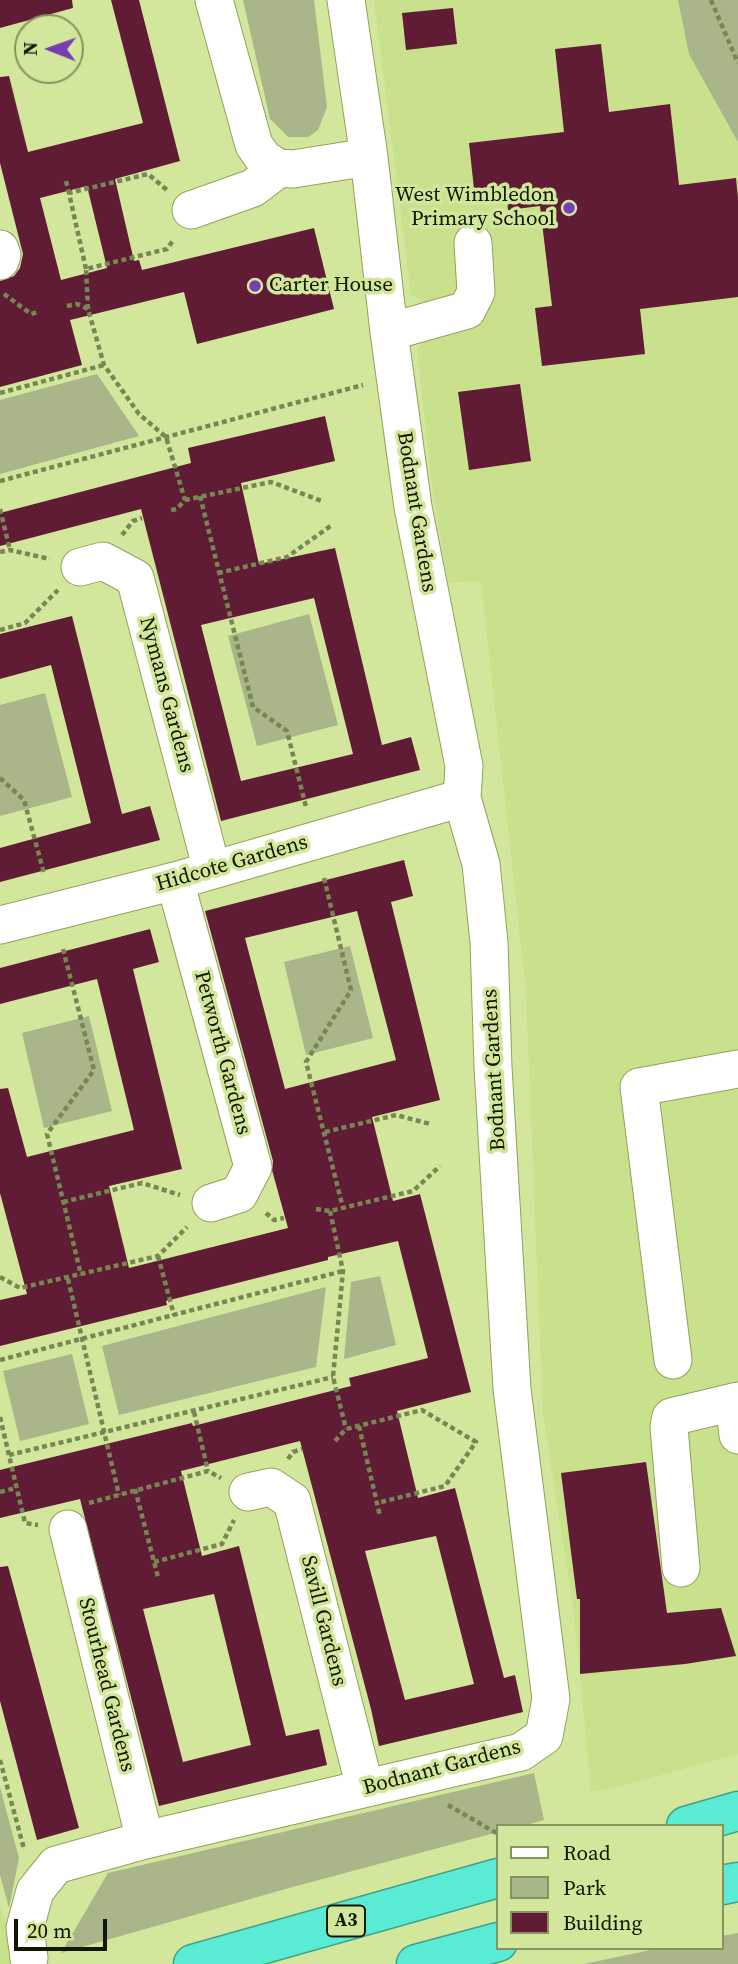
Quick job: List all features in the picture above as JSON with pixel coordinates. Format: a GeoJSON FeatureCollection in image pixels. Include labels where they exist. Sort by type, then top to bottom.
{"type":"FeatureCollection","features":[{"type":"Feature","properties":{"kind":"highway"},"geometry":{"type":"LineString","coordinates":[[693,1824],[738,1811]]}},
{"type":"Feature","properties":{"kind":"highway","name":"A3"},"geometry":{"type":"LineString","coordinates":[[193,1964],[496,1879]]}},
{"type":"Feature","properties":{"kind":"highway"},"geometry":{"type":"LineString","coordinates":[[416,1964],[496,1942]]}},
{"type":"Feature","properties":{"kind":"street"},"geometry":{"type":"LineString","coordinates":[[214,0],[254,145],[264,159],[279,168],[293,169],[369,157]]}},
{"type":"Feature","properties":{"kind":"street","name":"Bodnant Gardens"},"geometry":{"type":"LineString","coordinates":[[35,1891],[55,1865],[145,1840],[521,1752],[544,1736],[551,1699],[512,1390],[493,1067],[489,942],[481,864],[462,798],[464,766],[415,520],[389,332],[369,157],[346,0]]}},
{"type":"Feature","properties":{"kind":"street"},"geometry":{"type":"LineString","coordinates":[[191,210],[253,188],[279,168]]}},
{"type":"Feature","properties":{"kind":"street"},"geometry":{"type":"LineString","coordinates":[[389,332],[467,310],[476,292],[472,243]]}},
{"type":"Feature","properties":{"kind":"street"},"geometry":{"type":"LineString","coordinates":[[0,249],[0,261]]}},
{"type":"Feature","properties":{"kind":"street","name":"Nymans Gardens"},"geometry":{"type":"LineString","coordinates":[[80,567],[103,561],[135,578],[212,870]]}},
{"type":"Feature","properties":{"kind":"street","name":"Hidcote Gardens"},"geometry":{"type":"LineString","coordinates":[[0,925],[175,881],[462,798]]}},
{"type":"Feature","properties":{"kind":"street","name":"Petworth Gardens"},"geometry":{"type":"LineString","coordinates":[[175,881],[253,1167],[239,1194],[211,1203]]}},
{"type":"Feature","properties":{"kind":"street"},"geometry":{"type":"LineString","coordinates":[[673,1360],[639,1087],[738,1069]]}},
{"type":"Feature","properties":{"kind":"street"},"geometry":{"type":"LineString","coordinates":[[681,1569],[669,1427],[671,1417],[737,1413]]}},
{"type":"Feature","properties":{"kind":"street","name":"Savill Gardens"},"geometry":{"type":"LineString","coordinates":[[248,1492],[271,1487],[292,1501],[365,1788]]}},
{"type":"Feature","properties":{"kind":"street","name":"Stourhead Gardens"},"geometry":{"type":"LineString","coordinates":[[68,1529],[145,1840]]}},
{"type":"Feature","properties":{"kind":"street"},"geometry":{"type":"LineString","coordinates":[[29,1958],[25,1928],[35,1891]]}},
{"type":"Feature","properties":{"kind":"path"},"geometry":{"type":"LineString","coordinates":[[711,0],[738,63]]}},
{"type":"Feature","properties":{"kind":"path"},"geometry":{"type":"LineString","coordinates":[[69,193],[149,174],[191,210],[167,249],[86,269]]}},
{"type":"Feature","properties":{"kind":"path"},"geometry":{"type":"LineString","coordinates":[[66,181],[86,269],[88,309],[104,365],[139,414],[166,437],[185,499]]}},
{"type":"Feature","properties":{"kind":"path"},"geometry":{"type":"LineString","coordinates":[[0,291],[31,314],[38,312]]}},
{"type":"Feature","properties":{"kind":"path"},"geometry":{"type":"LineString","coordinates":[[67,306],[76,304],[88,309]]}},
{"type":"Feature","properties":{"kind":"path"},"geometry":{"type":"LineString","coordinates":[[0,393],[104,365]]}},
{"type":"Feature","properties":{"kind":"path"},"geometry":{"type":"LineString","coordinates":[[0,481],[395,377]]}},
{"type":"Feature","properties":{"kind":"path"},"geometry":{"type":"LineString","coordinates":[[171,510],[177,509],[185,499],[271,482],[322,501]]}},
{"type":"Feature","properties":{"kind":"path"},"geometry":{"type":"LineString","coordinates":[[200,496],[253,707],[287,731],[306,807]]}},
{"type":"Feature","properties":{"kind":"path"},"geometry":{"type":"LineString","coordinates":[[0,509],[10,550]]}},
{"type":"Feature","properties":{"kind":"path"},"geometry":{"type":"LineString","coordinates":[[218,573],[287,557],[332,524]]}},
{"type":"Feature","properties":{"kind":"path"},"geometry":{"type":"LineString","coordinates":[[0,552],[10,550],[80,567]]}},
{"type":"Feature","properties":{"kind":"path"},"geometry":{"type":"LineString","coordinates":[[0,630],[25,623],[80,567]]}},
{"type":"Feature","properties":{"kind":"path"},"geometry":{"type":"LineString","coordinates":[[0,778],[24,800],[44,873]]}},
{"type":"Feature","properties":{"kind":"path"},"geometry":{"type":"LineString","coordinates":[[324,878],[351,990],[306,1062],[343,1208]]}},
{"type":"Feature","properties":{"kind":"path"},"geometry":{"type":"LineString","coordinates":[[63,949],[94,1070],[47,1134],[81,1275]]}},
{"type":"Feature","properties":{"kind":"path"},"geometry":{"type":"LineString","coordinates":[[325,1132],[396,1115],[430,1124]]}},
{"type":"Feature","properties":{"kind":"path"},"geometry":{"type":"LineString","coordinates":[[316,1209],[330,1211],[413,1191],[440,1166]]}},
{"type":"Feature","properties":{"kind":"path"},"geometry":{"type":"LineString","coordinates":[[0,1277],[20,1288],[158,1256],[211,1203],[142,1184],[63,1202]]}},
{"type":"Feature","properties":{"kind":"path"},"geometry":{"type":"LineString","coordinates":[[330,1211],[343,1271],[333,1377],[346,1429]]}},
{"type":"Feature","properties":{"kind":"path"},"geometry":{"type":"LineString","coordinates":[[158,1256],[174,1315]]}},
{"type":"Feature","properties":{"kind":"path"},"geometry":{"type":"LineString","coordinates":[[0,1360],[343,1271]]}},
{"type":"Feature","properties":{"kind":"path"},"geometry":{"type":"LineString","coordinates":[[68,1279],[119,1495]]}},
{"type":"Feature","properties":{"kind":"path"},"geometry":{"type":"LineString","coordinates":[[9,1455],[333,1377]]}},
{"type":"Feature","properties":{"kind":"path"},"geometry":{"type":"LineString","coordinates":[[335,1441],[346,1429],[422,1410],[475,1442],[444,1486],[377,1503]]}},
{"type":"Feature","properties":{"kind":"path"},"geometry":{"type":"LineString","coordinates":[[194,1412],[208,1471]]}},
{"type":"Feature","properties":{"kind":"path"},"geometry":{"type":"LineString","coordinates":[[0,1417],[25,1523],[68,1529],[76,1506],[208,1471],[248,1492],[222,1544],[154,1562]]}},
{"type":"Feature","properties":{"kind":"path"},"geometry":{"type":"LineString","coordinates":[[359,1426],[380,1516]]}},
{"type":"Feature","properties":{"kind":"path"},"geometry":{"type":"LineString","coordinates":[[0,1492],[16,1488]]}},
{"type":"Feature","properties":{"kind":"path"},"geometry":{"type":"LineString","coordinates":[[135,1489],[158,1577]]}},
{"type":"Feature","properties":{"kind":"path"},"geometry":{"type":"LineString","coordinates":[[0,1760],[35,1891]]}},
{"type":"Feature","properties":{"kind":"path"},"geometry":{"type":"LineString","coordinates":[[405,1779],[496,1832]]}},
{"type":"Feature","properties":{"kind":"shaded area"},"geometry":{"type":"Polygon","coordinates":[[[374,0],[685,0],[738,121],[738,1754],[606,1790],[591,1791],[574,1613],[543,1414],[526,991],[481,581],[448,583],[432,486],[417,350],[424,341],[420,300],[411,295],[374,0]]]}},
{"type":"Feature","properties":{"kind":"shaded area"},"geometry":{"type":"Polygon","coordinates":[[[0,1905],[17,1964],[0,1964],[0,1905]]]}},
{"type":"Feature","properties":{"kind":"green space"},"geometry":{"type":"Polygon","coordinates":[[[243,0],[314,0],[327,107],[318,130],[308,137],[288,137],[270,119],[243,0]]]}},
{"type":"Feature","properties":{"kind":"green space"},"geometry":{"type":"Polygon","coordinates":[[[678,0],[738,0],[738,142],[689,54],[678,0]]]}},
{"type":"Feature","properties":{"kind":"green space"},"geometry":{"type":"Polygon","coordinates":[[[97,374],[139,436],[0,474],[0,400],[97,374]]]}},
{"type":"Feature","properties":{"kind":"green space"},"geometry":{"type":"Polygon","coordinates":[[[309,614],[338,725],[257,746],[228,636],[309,614]]]}},
{"type":"Feature","properties":{"kind":"green space"},"geometry":{"type":"Polygon","coordinates":[[[45,693],[72,797],[0,816],[0,705],[45,693]]]}},
{"type":"Feature","properties":{"kind":"green space"},"geometry":{"type":"Polygon","coordinates":[[[350,946],[373,1038],[306,1055],[284,962],[350,946]]]}},
{"type":"Feature","properties":{"kind":"green space"},"geometry":{"type":"Polygon","coordinates":[[[89,1016],[112,1111],[44,1128],[22,1033],[89,1016]]]}},
{"type":"Feature","properties":{"kind":"green space"},"geometry":{"type":"Polygon","coordinates":[[[380,1276],[396,1345],[344,1359],[351,1282],[380,1276]]]}},
{"type":"Feature","properties":{"kind":"green space"},"geometry":{"type":"Polygon","coordinates":[[[326,1287],[316,1367],[119,1415],[102,1346],[326,1287]]]}},
{"type":"Feature","properties":{"kind":"green space"},"geometry":{"type":"Polygon","coordinates":[[[72,1354],[89,1424],[20,1441],[3,1371],[72,1354]]]}},
{"type":"Feature","properties":{"kind":"green space"},"geometry":{"type":"Polygon","coordinates":[[[534,1773],[544,1820],[530,1824],[496,1824],[496,1833],[61,1953],[108,1873],[534,1773]]]}},
{"type":"Feature","properties":{"kind":"green space"},"geometry":{"type":"Polygon","coordinates":[[[0,1787],[19,1858],[9,1908],[0,1875],[0,1787]]]}},
{"type":"Feature","properties":{"kind":"green space"},"geometry":{"type":"Polygon","coordinates":[[[738,1933],[738,1964],[584,1964],[650,1950],[724,1950],[724,1936],[738,1933]]]}},
{"type":"Feature","properties":{"kind":"building"},"geometry":{"type":"Polygon","coordinates":[[[0,0],[72,0],[73,8],[51,14],[14,14],[14,24],[0,28],[0,0]]]}},
{"type":"Feature","properties":{"kind":"building"},"geometry":{"type":"Polygon","coordinates":[[[111,0],[139,0],[180,161],[115,179],[134,261],[139,260],[142,270],[314,228],[334,309],[197,344],[184,292],[70,320],[82,365],[0,387],[0,281],[14,276],[20,268],[23,254],[0,163],[0,77],[9,76],[28,152],[143,123],[111,0]],[[87,186],[40,198],[61,280],[107,268],[87,186]]]}},
{"type":"Feature","properties":{"kind":"building"},"geometry":{"type":"Polygon","coordinates":[[[453,8],[457,44],[406,50],[402,13],[453,8]]]}},
{"type":"Feature","properties":{"kind":"building"},"geometry":{"type":"Polygon","coordinates":[[[601,44],[609,112],[670,104],[679,185],[736,178],[738,297],[640,309],[645,354],[542,366],[535,308],[552,306],[540,206],[508,210],[506,185],[474,189],[469,143],[564,132],[555,49],[601,44]]]}},
{"type":"Feature","properties":{"kind":"building"},"geometry":{"type":"Polygon","coordinates":[[[520,384],[531,461],[469,470],[458,392],[520,384]]]}},
{"type":"Feature","properties":{"kind":"building"},"geometry":{"type":"Polygon","coordinates":[[[325,416],[335,461],[241,483],[259,564],[335,548],[382,745],[411,737],[420,770],[221,821],[141,509],[0,546],[0,513],[191,463],[188,448],[325,416]],[[314,598],[201,625],[241,781],[353,754],[314,598]]]}},
{"type":"Feature","properties":{"kind":"building"},"geometry":{"type":"Polygon","coordinates":[[[72,616],[122,814],[150,806],[160,840],[0,882],[0,848],[91,823],[51,665],[0,679],[0,634],[72,616]]]}},
{"type":"Feature","properties":{"kind":"building"},"geometry":{"type":"Polygon","coordinates":[[[404,860],[413,896],[391,902],[440,1100],[372,1117],[393,1201],[420,1194],[471,1392],[397,1411],[418,1498],[455,1488],[504,1678],[515,1675],[523,1712],[379,1746],[300,1441],[181,1471],[202,1556],[239,1546],[286,1736],[319,1729],[327,1765],[159,1806],[80,1499],[0,1518],[0,1470],[192,1423],[193,1426],[351,1386],[349,1378],[428,1358],[398,1241],[166,1301],[167,1305],[0,1346],[0,1300],[27,1294],[0,1193],[0,1089],[8,1088],[27,1157],[134,1130],[97,979],[0,1004],[0,968],[150,929],[159,962],[133,969],[182,1169],[109,1186],[129,1268],[288,1228],[272,1170],[273,1161],[205,911],[404,860]],[[357,911],[245,938],[285,1089],[396,1060],[357,911]],[[436,1536],[365,1551],[405,1700],[474,1684],[436,1536]],[[214,1594],[143,1609],[183,1762],[251,1745],[214,1594]]]}},
{"type":"Feature","properties":{"kind":"building"},"geometry":{"type":"Polygon","coordinates":[[[646,1462],[667,1613],[721,1608],[736,1656],[685,1664],[580,1674],[580,1599],[577,1599],[561,1473],[646,1462]]]}},
{"type":"Feature","properties":{"kind":"building"},"geometry":{"type":"Polygon","coordinates":[[[8,1566],[79,1828],[37,1840],[0,1701],[0,1567],[8,1566]]]}},
{"type":"Feature","properties":{"kind":"place","name":"West Wimbledon Primary School"},"geometry":{"type":"Point","coordinates":[569,208]}},
{"type":"Feature","properties":{"kind":"place","name":"Carter House"},"geometry":{"type":"Point","coordinates":[255,286]}}]}
